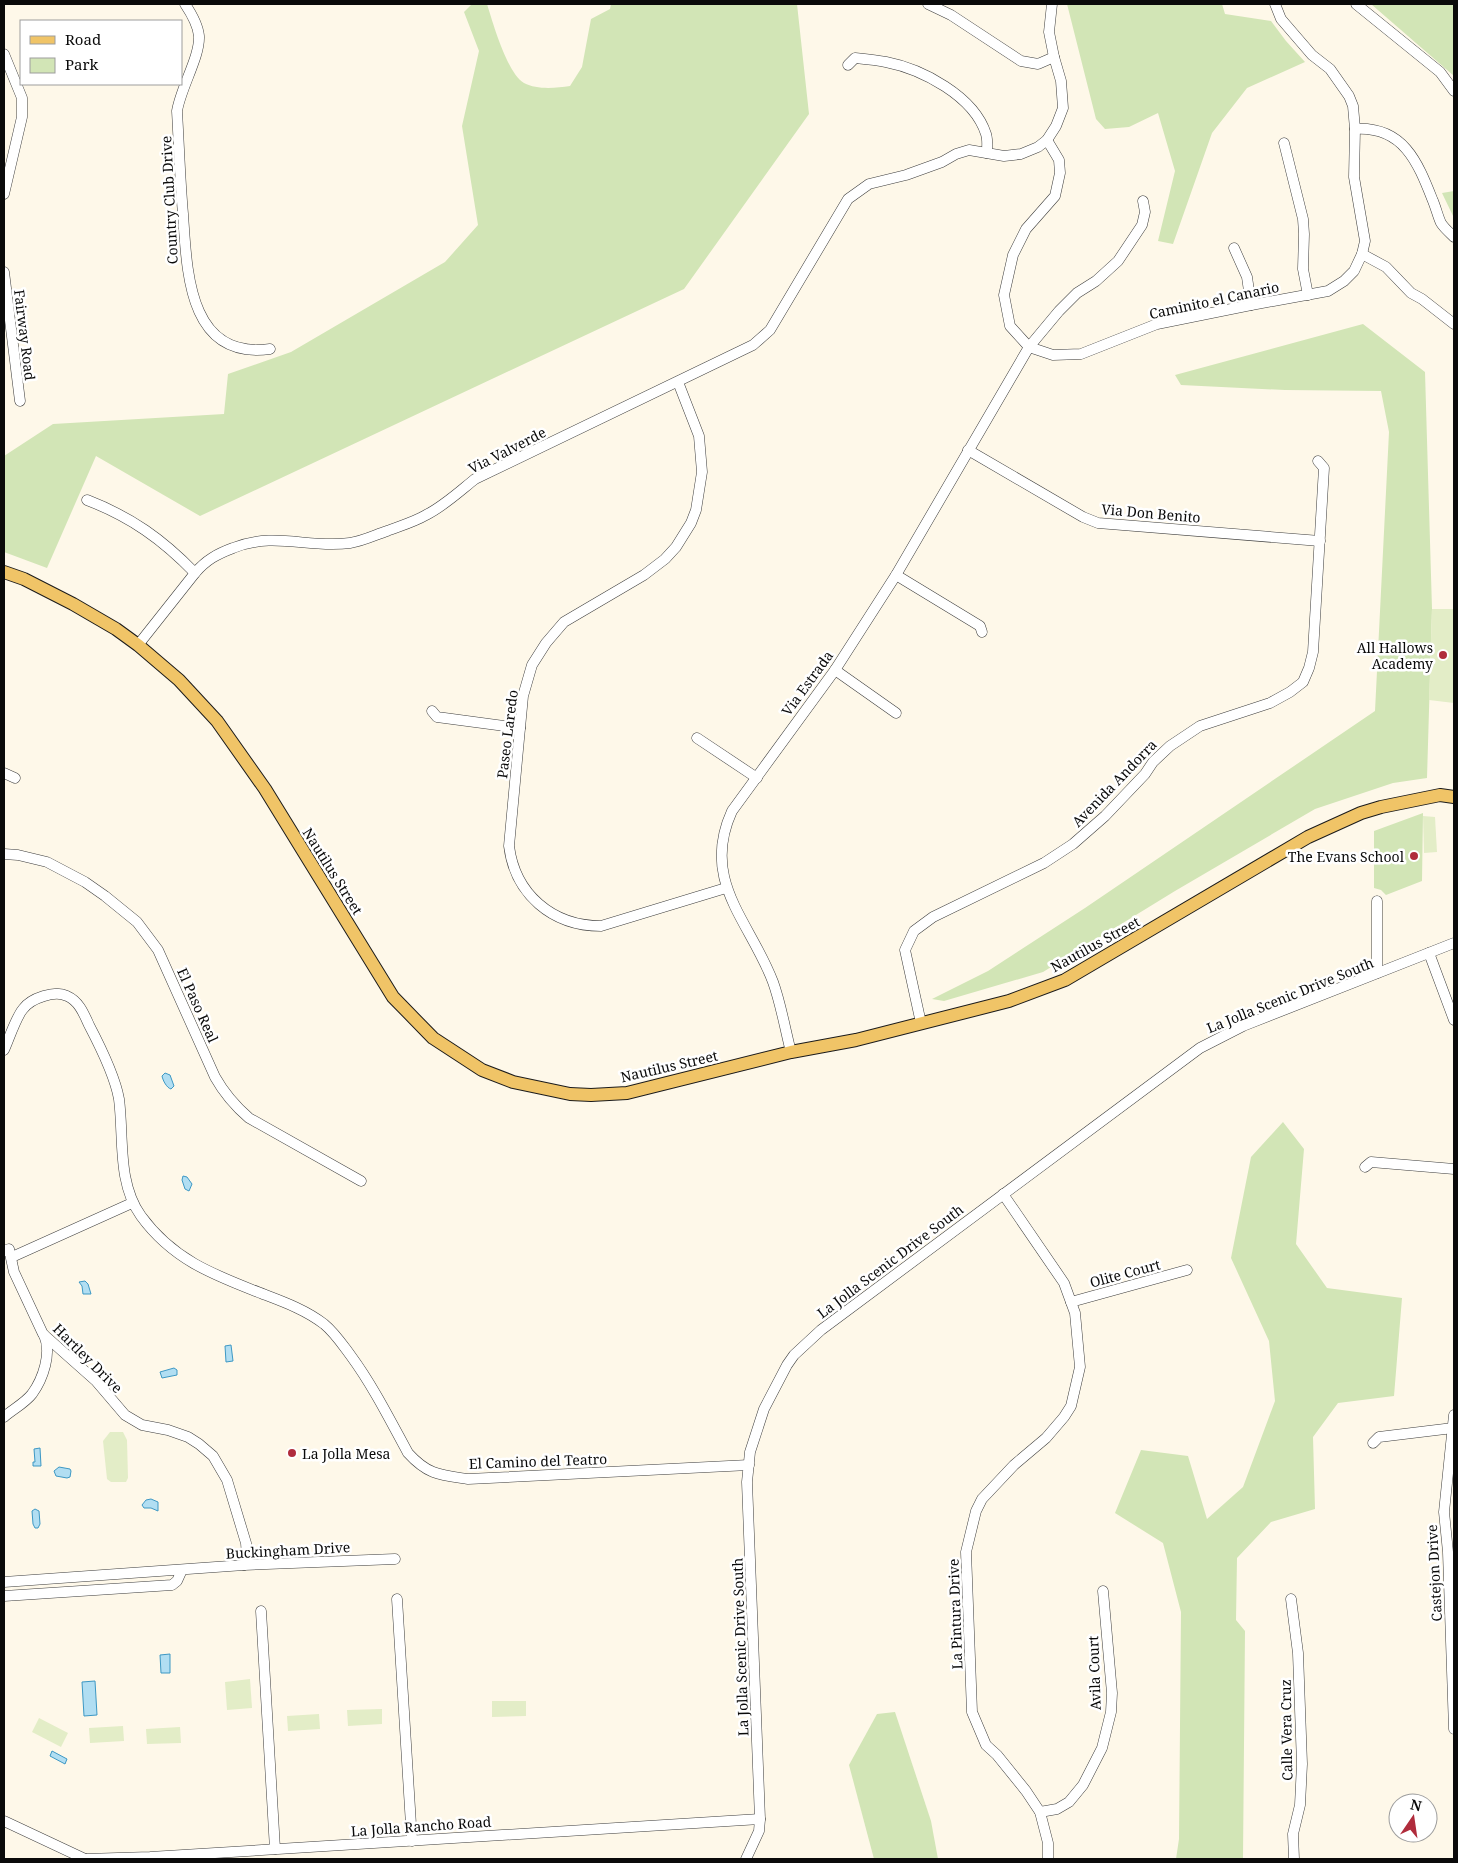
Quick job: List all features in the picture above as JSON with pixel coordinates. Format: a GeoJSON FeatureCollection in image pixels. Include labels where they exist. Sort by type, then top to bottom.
{"type":"FeatureCollection","features":[{"type":"Feature","properties":{"kind":"main road","name":"Nautilus Street"},"geometry":{"type":"LineString","coordinates":[[4,572],[24,579],[116,629],[179,680],[217,721],[265,789],[393,997],[433,1038],[482,1070],[513,1082],[570,1094],[627,1093],[791,1052],[856,1040],[1009,1001],[1065,980],[1308,837],[1361,813],[1381,807],[1440,795],[1454,797]]}},
{"type":"Feature","properties":{"kind":"street","name":"Country Club Drive"},"geometry":{"type":"LineString","coordinates":[[185,4],[193,15],[199,36],[196,54],[180,96],[177,111],[186,268],[193,299],[208,327],[228,344],[248,350],[270,349]]}},
{"type":"Feature","properties":{"kind":"street"},"geometry":{"type":"LineString","coordinates":[[928,4],[951,15],[1021,61],[1038,64],[1054,57]]}},
{"type":"Feature","properties":{"kind":"street"},"geometry":{"type":"LineString","coordinates":[[1029,347],[1010,326],[1004,295],[1013,255],[1026,229],[1055,196],[1060,173],[1059,160],[1047,140],[1056,126],[1063,108],[1061,82],[1049,32],[1052,4]]}},
{"type":"Feature","properties":{"kind":"street"},"geometry":{"type":"LineString","coordinates":[[1275,4],[1281,19],[1312,54],[1330,69],[1349,96],[1353,106],[1355,129],[1354,177],[1365,241],[1362,254],[1386,268],[1411,293],[1422,299],[1454,324]]}},
{"type":"Feature","properties":{"kind":"street"},"geometry":{"type":"LineString","coordinates":[[1356,4],[1440,72],[1454,91]]}},
{"type":"Feature","properties":{"kind":"street"},"geometry":{"type":"LineString","coordinates":[[4,54],[22,98],[22,116],[4,194]]}},
{"type":"Feature","properties":{"kind":"street"},"geometry":{"type":"LineString","coordinates":[[848,65],[855,58],[886,62],[911,69],[940,83],[976,113],[986,135],[987,153]]}},
{"type":"Feature","properties":{"kind":"street"},"geometry":{"type":"LineString","coordinates":[[1355,129],[1368,128],[1390,135],[1402,143],[1420,167],[1442,224],[1454,237]]}},
{"type":"Feature","properties":{"kind":"street","name":"Via Valverde"},"geometry":{"type":"LineString","coordinates":[[138,645],[195,573],[216,554],[248,542],[266,539],[329,544],[369,538],[418,518],[448,502],[476,479],[753,345],[770,330],[848,199],[869,184],[906,175],[970,150],[1004,156],[1021,154],[1038,148],[1047,140]]}},
{"type":"Feature","properties":{"kind":"street"},"geometry":{"type":"LineString","coordinates":[[1284,143],[1302,219],[1304,234],[1303,269],[1308,294]]}},
{"type":"Feature","properties":{"kind":"street","name":"Via Estrada"},"geometry":{"type":"LineString","coordinates":[[791,1052],[773,982],[752,938],[741,922],[726,888],[722,873],[722,845],[728,820],[732,811],[835,670],[896,575],[1029,347],[1077,293],[1096,281],[1118,261],[1142,225],[1143,201]]}},
{"type":"Feature","properties":{"kind":"street"},"geometry":{"type":"LineString","coordinates":[[1234,248],[1247,277],[1251,304]]}},
{"type":"Feature","properties":{"kind":"street","name":"Caminito el Canario"},"geometry":{"type":"LineString","coordinates":[[1029,347],[1053,355],[1081,354],[1157,324],[1251,304],[1328,291],[1344,281],[1354,271],[1362,254]]}},
{"type":"Feature","properties":{"kind":"street","name":"Fairway Road"},"geometry":{"type":"LineString","coordinates":[[4,272],[20,401]]}},
{"type":"Feature","properties":{"kind":"street","name":"Paseo Laredo"},"geometry":{"type":"LineString","coordinates":[[678,382],[699,436],[702,472],[696,510],[691,523],[676,547],[665,559],[644,575],[564,622],[532,665],[523,696],[509,846],[511,860],[530,896],[545,909],[572,923],[586,926],[601,926],[726,888]]}},
{"type":"Feature","properties":{"kind":"street","name":"Via Don Benito"},"geometry":{"type":"LineString","coordinates":[[968,450],[1083,517],[1098,523],[1320,541]]}},
{"type":"Feature","properties":{"kind":"street","name":"Avenida Andorra"},"geometry":{"type":"LineString","coordinates":[[921,1023],[905,950],[914,931],[933,917],[1044,863],[1073,844],[1105,816],[1145,774],[1152,762],[1170,746],[1200,726],[1270,703],[1303,682],[1313,652],[1324,468],[1318,461]]}},
{"type":"Feature","properties":{"kind":"street"},"geometry":{"type":"LineString","coordinates":[[86,500],[106,507],[146,529],[171,548],[195,573]]}},
{"type":"Feature","properties":{"kind":"street"},"geometry":{"type":"LineString","coordinates":[[896,575],[980,626],[982,632]]}},
{"type":"Feature","properties":{"kind":"street"},"geometry":{"type":"LineString","coordinates":[[835,670],[896,713]]}},
{"type":"Feature","properties":{"kind":"street"},"geometry":{"type":"LineString","coordinates":[[432,711],[437,717],[520,728]]}},
{"type":"Feature","properties":{"kind":"street"},"geometry":{"type":"LineString","coordinates":[[697,738],[756,778]]}},
{"type":"Feature","properties":{"kind":"street"},"geometry":{"type":"LineString","coordinates":[[4,774],[15,778]]}},
{"type":"Feature","properties":{"kind":"street","name":"El Paso Real"},"geometry":{"type":"LineString","coordinates":[[4,854],[18,855],[47,862],[85,882],[137,922],[158,950],[215,1077],[238,1109],[249,1118],[361,1181]]}},
{"type":"Feature","properties":{"kind":"street"},"geometry":{"type":"LineString","coordinates":[[1377,901],[1378,974]]}},
{"type":"Feature","properties":{"kind":"street","name":"La Jolla Scenic Drive South"},"geometry":{"type":"LineString","coordinates":[[746,1859],[759,1832],[760,1819],[747,1482],[750,1452],[764,1409],[794,1355],[821,1330],[1200,1048],[1243,1026],[1454,943]]}},
{"type":"Feature","properties":{"kind":"street"},"geometry":{"type":"LineString","coordinates":[[1429,953],[1454,1020]]}},
{"type":"Feature","properties":{"kind":"street","name":"El Camino del Teatro"},"geometry":{"type":"LineString","coordinates":[[4,1050],[23,1008],[43,995],[61,994],[69,996],[78,1004],[102,1050],[118,1098],[124,1165],[132,1203],[142,1218],[168,1246],[196,1266],[212,1275],[289,1304],[322,1322],[333,1332],[365,1375],[408,1453],[434,1474],[468,1479],[749,1465]]}},
{"type":"Feature","properties":{"kind":"street"},"geometry":{"type":"LineString","coordinates":[[1365,1167],[1371,1162],[1454,1169]]}},
{"type":"Feature","properties":{"kind":"street","name":"La Pintura Drive"},"geometry":{"type":"LineString","coordinates":[[1003,1194],[1064,1283],[1075,1313],[1080,1367],[1071,1406],[1064,1417],[1046,1438],[1014,1465],[982,1499],[976,1510],[966,1552],[972,1712],[986,1745],[997,1755],[1040,1812],[1048,1842],[1048,1859]]}},
{"type":"Feature","properties":{"kind":"street"},"geometry":{"type":"LineString","coordinates":[[8,1254],[132,1203]]}},
{"type":"Feature","properties":{"kind":"street","name":"Hartley Drive"},"geometry":{"type":"LineString","coordinates":[[8,1254],[14,1272],[43,1334],[96,1381],[124,1415],[142,1425],[168,1430],[188,1437],[213,1456],[227,1480],[246,1543],[247,1556],[244,1565]]}},
{"type":"Feature","properties":{"kind":"street","name":"Olite Court"},"geometry":{"type":"LineString","coordinates":[[1071,1302],[1186,1270]]}},
{"type":"Feature","properties":{"kind":"street"},"geometry":{"type":"LineString","coordinates":[[4,1416],[31,1394],[46,1366],[48,1343],[43,1334]]}},
{"type":"Feature","properties":{"kind":"street","name":"Castejon Drive"},"geometry":{"type":"LineString","coordinates":[[1454,1415],[1444,1512],[1448,1552],[1454,1729]]}},
{"type":"Feature","properties":{"kind":"street"},"geometry":{"type":"LineString","coordinates":[[1373,1443],[1379,1437],[1453,1428]]}},
{"type":"Feature","properties":{"kind":"street","name":"Buckingham Drive"},"geometry":{"type":"LineString","coordinates":[[4,1582],[244,1565],[395,1559]]}},
{"type":"Feature","properties":{"kind":"street"},"geometry":{"type":"LineString","coordinates":[[4,1596],[172,1585],[177,1581],[182,1570]]}},
{"type":"Feature","properties":{"kind":"street","name":"Avila Court"},"geometry":{"type":"LineString","coordinates":[[1040,1812],[1057,1809],[1069,1802],[1083,1785],[1102,1748],[1111,1712],[1112,1692],[1103,1591]]}},
{"type":"Feature","properties":{"kind":"street"},"geometry":{"type":"LineString","coordinates":[[397,1599],[412,1840]]}},
{"type":"Feature","properties":{"kind":"street","name":"Calle Vera Cruz"},"geometry":{"type":"LineString","coordinates":[[1291,1599],[1298,1653],[1302,1764],[1300,1806],[1293,1834],[1294,1859]]}},
{"type":"Feature","properties":{"kind":"street"},"geometry":{"type":"LineString","coordinates":[[261,1611],[276,1849]]}},
{"type":"Feature","properties":{"kind":"street","name":"La Jolla Rancho Road"},"geometry":{"type":"LineString","coordinates":[[85,1859],[760,1819]]}},
{"type":"Feature","properties":{"kind":"street"},"geometry":{"type":"LineString","coordinates":[[4,1821],[85,1859]]}},
{"type":"Feature","properties":{"kind":"green space"},"geometry":{"type":"Polygon","coordinates":[[[472,4],[487,4],[506,59],[518,78],[529,85],[547,88],[570,86],[582,67],[591,19],[610,9],[611,4],[797,4],[809,114],[684,289],[200,516],[96,456],[47,568],[4,552],[4,456],[53,424],[224,414],[228,374],[291,352],[445,262],[478,225],[462,126],[479,51],[464,12],[472,4]]]}},
{"type":"Feature","properties":{"kind":"green space"},"geometry":{"type":"Polygon","coordinates":[[[1067,4],[1222,4],[1225,14],[1271,21],[1305,62],[1247,88],[1212,133],[1173,244],[1158,241],[1175,171],[1158,113],[1129,127],[1105,129],[1096,119],[1067,4]]]}},
{"type":"Feature","properties":{"kind":"green space"},"geometry":{"type":"Polygon","coordinates":[[[1371,4],[1454,4],[1454,76],[1371,4]]]}},
{"type":"Feature","properties":{"kind":"green space"},"geometry":{"type":"Polygon","coordinates":[[[1454,191],[1454,218],[1442,193],[1454,191]]]}},
{"type":"Feature","properties":{"kind":"green space"},"geometry":{"type":"Polygon","coordinates":[[[1363,324],[1425,372],[1432,609],[1427,778],[1393,783],[1315,809],[1175,891],[1043,972],[944,1001],[932,999],[988,971],[1085,908],[1375,711],[1389,432],[1381,391],[1285,390],[1181,385],[1175,375],[1363,324]]]}},
{"type":"Feature","properties":{"kind":"green space"},"geometry":{"type":"Polygon","coordinates":[[[1432,609],[1454,609],[1454,703],[1429,700],[1432,609]]]}},
{"type":"Feature","properties":{"kind":"green space"},"geometry":{"type":"Polygon","coordinates":[[[1423,813],[1422,881],[1386,895],[1381,890],[1374,888],[1374,831],[1423,813]]]}},
{"type":"Feature","properties":{"kind":"green space"},"geometry":{"type":"Polygon","coordinates":[[[1423,816],[1435,817],[1437,852],[1424,853],[1423,816]]]}},
{"type":"Feature","properties":{"kind":"green space"},"geometry":{"type":"Polygon","coordinates":[[[1283,1122],[1304,1149],[1296,1244],[1327,1288],[1402,1298],[1394,1396],[1338,1403],[1313,1437],[1315,1509],[1271,1522],[1237,1558],[1236,1620],[1245,1631],[1243,1859],[1176,1859],[1179,1839],[1181,1612],[1163,1543],[1115,1513],[1141,1450],[1188,1456],[1207,1519],[1243,1487],[1275,1401],[1269,1341],[1231,1258],[1251,1157],[1283,1122]]]}},
{"type":"Feature","properties":{"kind":"green space"},"geometry":{"type":"Polygon","coordinates":[[[110,1432],[123,1432],[127,1440],[128,1478],[126,1482],[111,1482],[107,1479],[103,1441],[110,1432]]]}},
{"type":"Feature","properties":{"kind":"green space"},"geometry":{"type":"Polygon","coordinates":[[[250,1679],[252,1708],[227,1710],[225,1682],[250,1679]]]}},
{"type":"Feature","properties":{"kind":"green space"},"geometry":{"type":"Polygon","coordinates":[[[492,1701],[526,1701],[526,1716],[492,1717],[492,1701]]]}},
{"type":"Feature","properties":{"kind":"green space"},"geometry":{"type":"Polygon","coordinates":[[[382,1709],[382,1724],[348,1726],[347,1710],[382,1709]]]}},
{"type":"Feature","properties":{"kind":"green space"},"geometry":{"type":"Polygon","coordinates":[[[895,1712],[931,1821],[938,1859],[874,1859],[849,1765],[877,1714],[895,1712]]]}},
{"type":"Feature","properties":{"kind":"green space"},"geometry":{"type":"Polygon","coordinates":[[[319,1714],[320,1729],[288,1731],[287,1716],[319,1714]]]}},
{"type":"Feature","properties":{"kind":"green space"},"geometry":{"type":"Polygon","coordinates":[[[39,1718],[68,1733],[61,1747],[32,1732],[39,1718]]]}},
{"type":"Feature","properties":{"kind":"green space"},"geometry":{"type":"Polygon","coordinates":[[[123,1726],[124,1741],[90,1743],[89,1728],[123,1726]]]}},
{"type":"Feature","properties":{"kind":"green space"},"geometry":{"type":"Polygon","coordinates":[[[180,1727],[181,1743],[147,1744],[146,1729],[180,1727]]]}},
{"type":"Feature","properties":{"kind":"water"},"geometry":{"type":"Polygon","coordinates":[[[165,1073],[170,1075],[174,1086],[171,1089],[163,1080],[162,1076],[165,1073]]]}},
{"type":"Feature","properties":{"kind":"water"},"geometry":{"type":"Polygon","coordinates":[[[183,1176],[187,1177],[192,1184],[189,1191],[185,1189],[182,1180],[183,1176]]]}},
{"type":"Feature","properties":{"kind":"water"},"geometry":{"type":"Polygon","coordinates":[[[85,1281],[91,1294],[83,1294],[82,1286],[79,1282],[85,1281]]]}},
{"type":"Feature","properties":{"kind":"water"},"geometry":{"type":"Polygon","coordinates":[[[231,1345],[233,1361],[226,1362],[225,1346],[231,1345]]]}},
{"type":"Feature","properties":{"kind":"water"},"geometry":{"type":"Polygon","coordinates":[[[174,1368],[177,1370],[177,1375],[162,1378],[160,1372],[174,1368]]]}},
{"type":"Feature","properties":{"kind":"water"},"geometry":{"type":"Polygon","coordinates":[[[40,1448],[41,1466],[33,1466],[33,1462],[35,1462],[34,1449],[40,1448]]]}},
{"type":"Feature","properties":{"kind":"water"},"geometry":{"type":"Polygon","coordinates":[[[59,1467],[70,1469],[70,1477],[56,1476],[54,1471],[59,1467]]]}},
{"type":"Feature","properties":{"kind":"water"},"geometry":{"type":"Polygon","coordinates":[[[151,1499],[158,1502],[158,1511],[144,1508],[142,1505],[146,1500],[151,1499]]]}},
{"type":"Feature","properties":{"kind":"water"},"geometry":{"type":"Polygon","coordinates":[[[35,1509],[39,1511],[40,1524],[38,1528],[35,1528],[33,1524],[32,1511],[35,1509]]]}},
{"type":"Feature","properties":{"kind":"water"},"geometry":{"type":"Polygon","coordinates":[[[170,1654],[170,1673],[161,1673],[160,1655],[170,1654]]]}},
{"type":"Feature","properties":{"kind":"water"},"geometry":{"type":"Polygon","coordinates":[[[95,1681],[97,1715],[84,1716],[82,1682],[95,1681]]]}},
{"type":"Feature","properties":{"kind":"water"},"geometry":{"type":"Polygon","coordinates":[[[52,1751],[67,1759],[65,1764],[50,1756],[52,1751]]]}},
{"type":"Feature","properties":{"kind":"place","name":"All Hallows Academy"},"geometry":{"type":"Point","coordinates":[1443,655]}},
{"type":"Feature","properties":{"kind":"place","name":"The Evans School"},"geometry":{"type":"Point","coordinates":[1414,856]}},
{"type":"Feature","properties":{"kind":"place","name":"La Jolla Mesa"},"geometry":{"type":"Point","coordinates":[292,1453]}}]}
